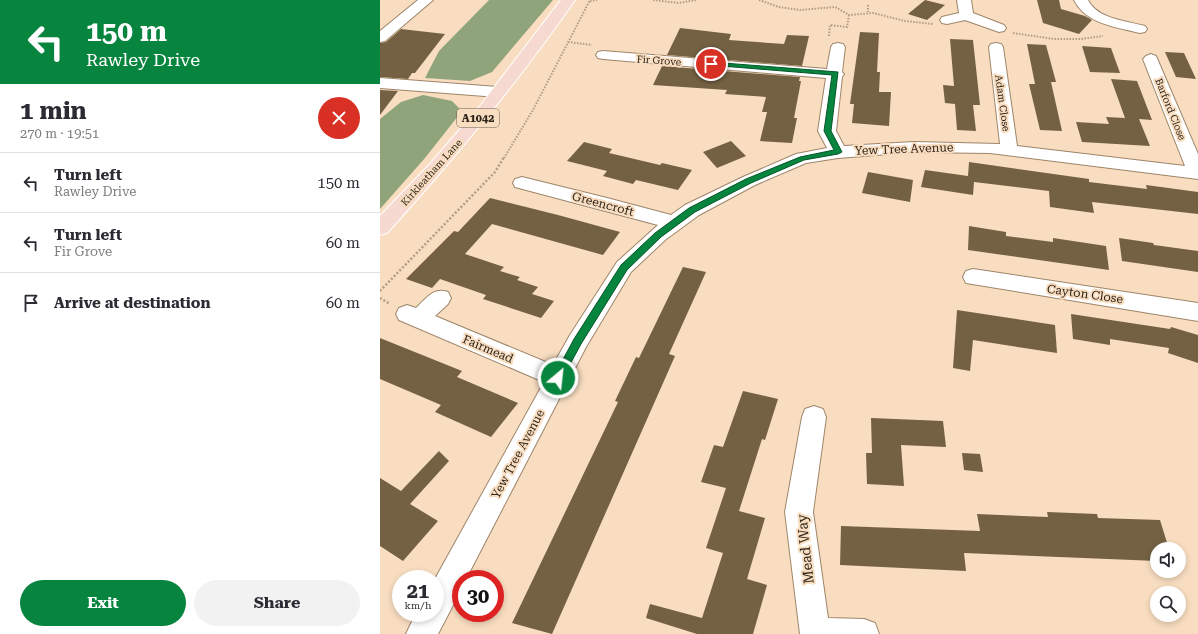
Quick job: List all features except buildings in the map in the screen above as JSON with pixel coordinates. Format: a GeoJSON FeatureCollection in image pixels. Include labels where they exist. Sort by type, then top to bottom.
{"type":"FeatureCollection","features":[{"type":"Feature","properties":{"kind":"main road","name":"Kirkleatham Lane"},"geometry":{"type":"LineString","coordinates":[[380,228],[436,168],[498,92],[568,0]]}},
{"type":"Feature","properties":{"kind":"street"},"geometry":{"type":"LineString","coordinates":[[380,38],[426,0]]}},
{"type":"Feature","properties":{"kind":"street"},"geometry":{"type":"LineString","coordinates":[[964,0],[966,15]]}},
{"type":"Feature","properties":{"kind":"street"},"geometry":{"type":"LineString","coordinates":[[1081,0],[1083,6],[1111,31],[1140,29]]}},
{"type":"Feature","properties":{"kind":"street"},"geometry":{"type":"LineString","coordinates":[[947,20],[966,15],[999,28]]}},
{"type":"Feature","properties":{"kind":"street"},"geometry":{"type":"LineString","coordinates":[[838,47],[836,74],[827,131],[838,152]]}},
{"type":"Feature","properties":{"kind":"street","name":"Adam Close"},"geometry":{"type":"LineString","coordinates":[[1009,150],[996,52],[1014,59]]}},
{"type":"Feature","properties":{"kind":"street","name":"Fir Grove"},"geometry":{"type":"LineString","coordinates":[[602,56],[836,74]]}},
{"type":"Feature","properties":{"kind":"street","name":"Barford Close"},"geometry":{"type":"LineString","coordinates":[[1149,64],[1197,173]]}},
{"type":"Feature","properties":{"kind":"street"},"geometry":{"type":"LineString","coordinates":[[380,83],[498,92]]}},
{"type":"Feature","properties":{"kind":"street","name":"Yew Tree Avenue"},"geometry":{"type":"LineString","coordinates":[[444,591],[558,378],[578,342],[624,267],[658,235],[692,210],[749,181],[802,158],[838,152],[958,146],[1009,150],[1197,173]]}},
{"type":"Feature","properties":{"kind":"street","name":"Greencroft"},"geometry":{"type":"LineString","coordinates":[[545,172],[526,184],[607,204],[674,223]]}},
{"type":"Feature","properties":{"kind":"street","name":"Cayton Close"},"geometry":{"type":"LineString","coordinates":[[973,277],[1198,312]]}},
{"type":"Feature","properties":{"kind":"street","name":"Fairmead"},"geometry":{"type":"LineString","coordinates":[[440,298],[413,317],[558,378]]}},
{"type":"Feature","properties":{"kind":"street","name":"Mead Way"},"geometry":{"type":"LineString","coordinates":[[814,416],[799,512],[815,633]]}},
{"type":"Feature","properties":{"kind":"street"},"geometry":{"type":"LineString","coordinates":[[421,634],[428,622]]}},
{"type":"Feature","properties":{"kind":"street"},"geometry":{"type":"LineString","coordinates":[[815,633],[864,634]]}},
{"type":"Feature","properties":{"kind":"path"},"geometry":{"type":"LineString","coordinates":[[380,291],[495,172],[533,110],[590,0],[597,0]]}},
{"type":"Feature","properties":{"kind":"path"},"geometry":{"type":"LineString","coordinates":[[653,0],[680,3],[696,0]]}},
{"type":"Feature","properties":{"kind":"path"},"geometry":{"type":"LineString","coordinates":[[759,0],[779,7],[800,10],[835,7],[849,15],[868,12],[888,15],[922,24],[936,24],[947,20]]}},
{"type":"Feature","properties":{"kind":"path"},"geometry":{"type":"LineString","coordinates":[[834,2],[835,7]]}},
{"type":"Feature","properties":{"kind":"path"},"geometry":{"type":"LineString","coordinates":[[868,4],[868,12]]}},
{"type":"Feature","properties":{"kind":"path"},"geometry":{"type":"LineString","coordinates":[[838,47],[829,41],[830,25],[847,26],[849,15]]}},
{"type":"Feature","properties":{"kind":"path"},"geometry":{"type":"LineString","coordinates":[[999,28],[1033,37],[1079,39],[1102,36],[1111,31]]}},
{"type":"Feature","properties":{"kind":"green space"},"geometry":{"type":"Polygon","coordinates":[[[489,0],[553,0],[492,72],[470,81],[425,78],[439,51],[489,0]]]}},
{"type":"Feature","properties":{"kind":"green space"},"geometry":{"type":"Polygon","coordinates":[[[423,95],[452,101],[462,111],[425,158],[380,209],[380,119],[401,102],[423,95]]]}},
{"type":"Feature","properties":{"kind":"route"},"geometry":{"type":"LineString","coordinates":[[558,378],[578,342],[624,267],[658,235],[692,210],[749,181],[802,158],[838,152],[827,131],[836,74],[711,64]]}}]}
